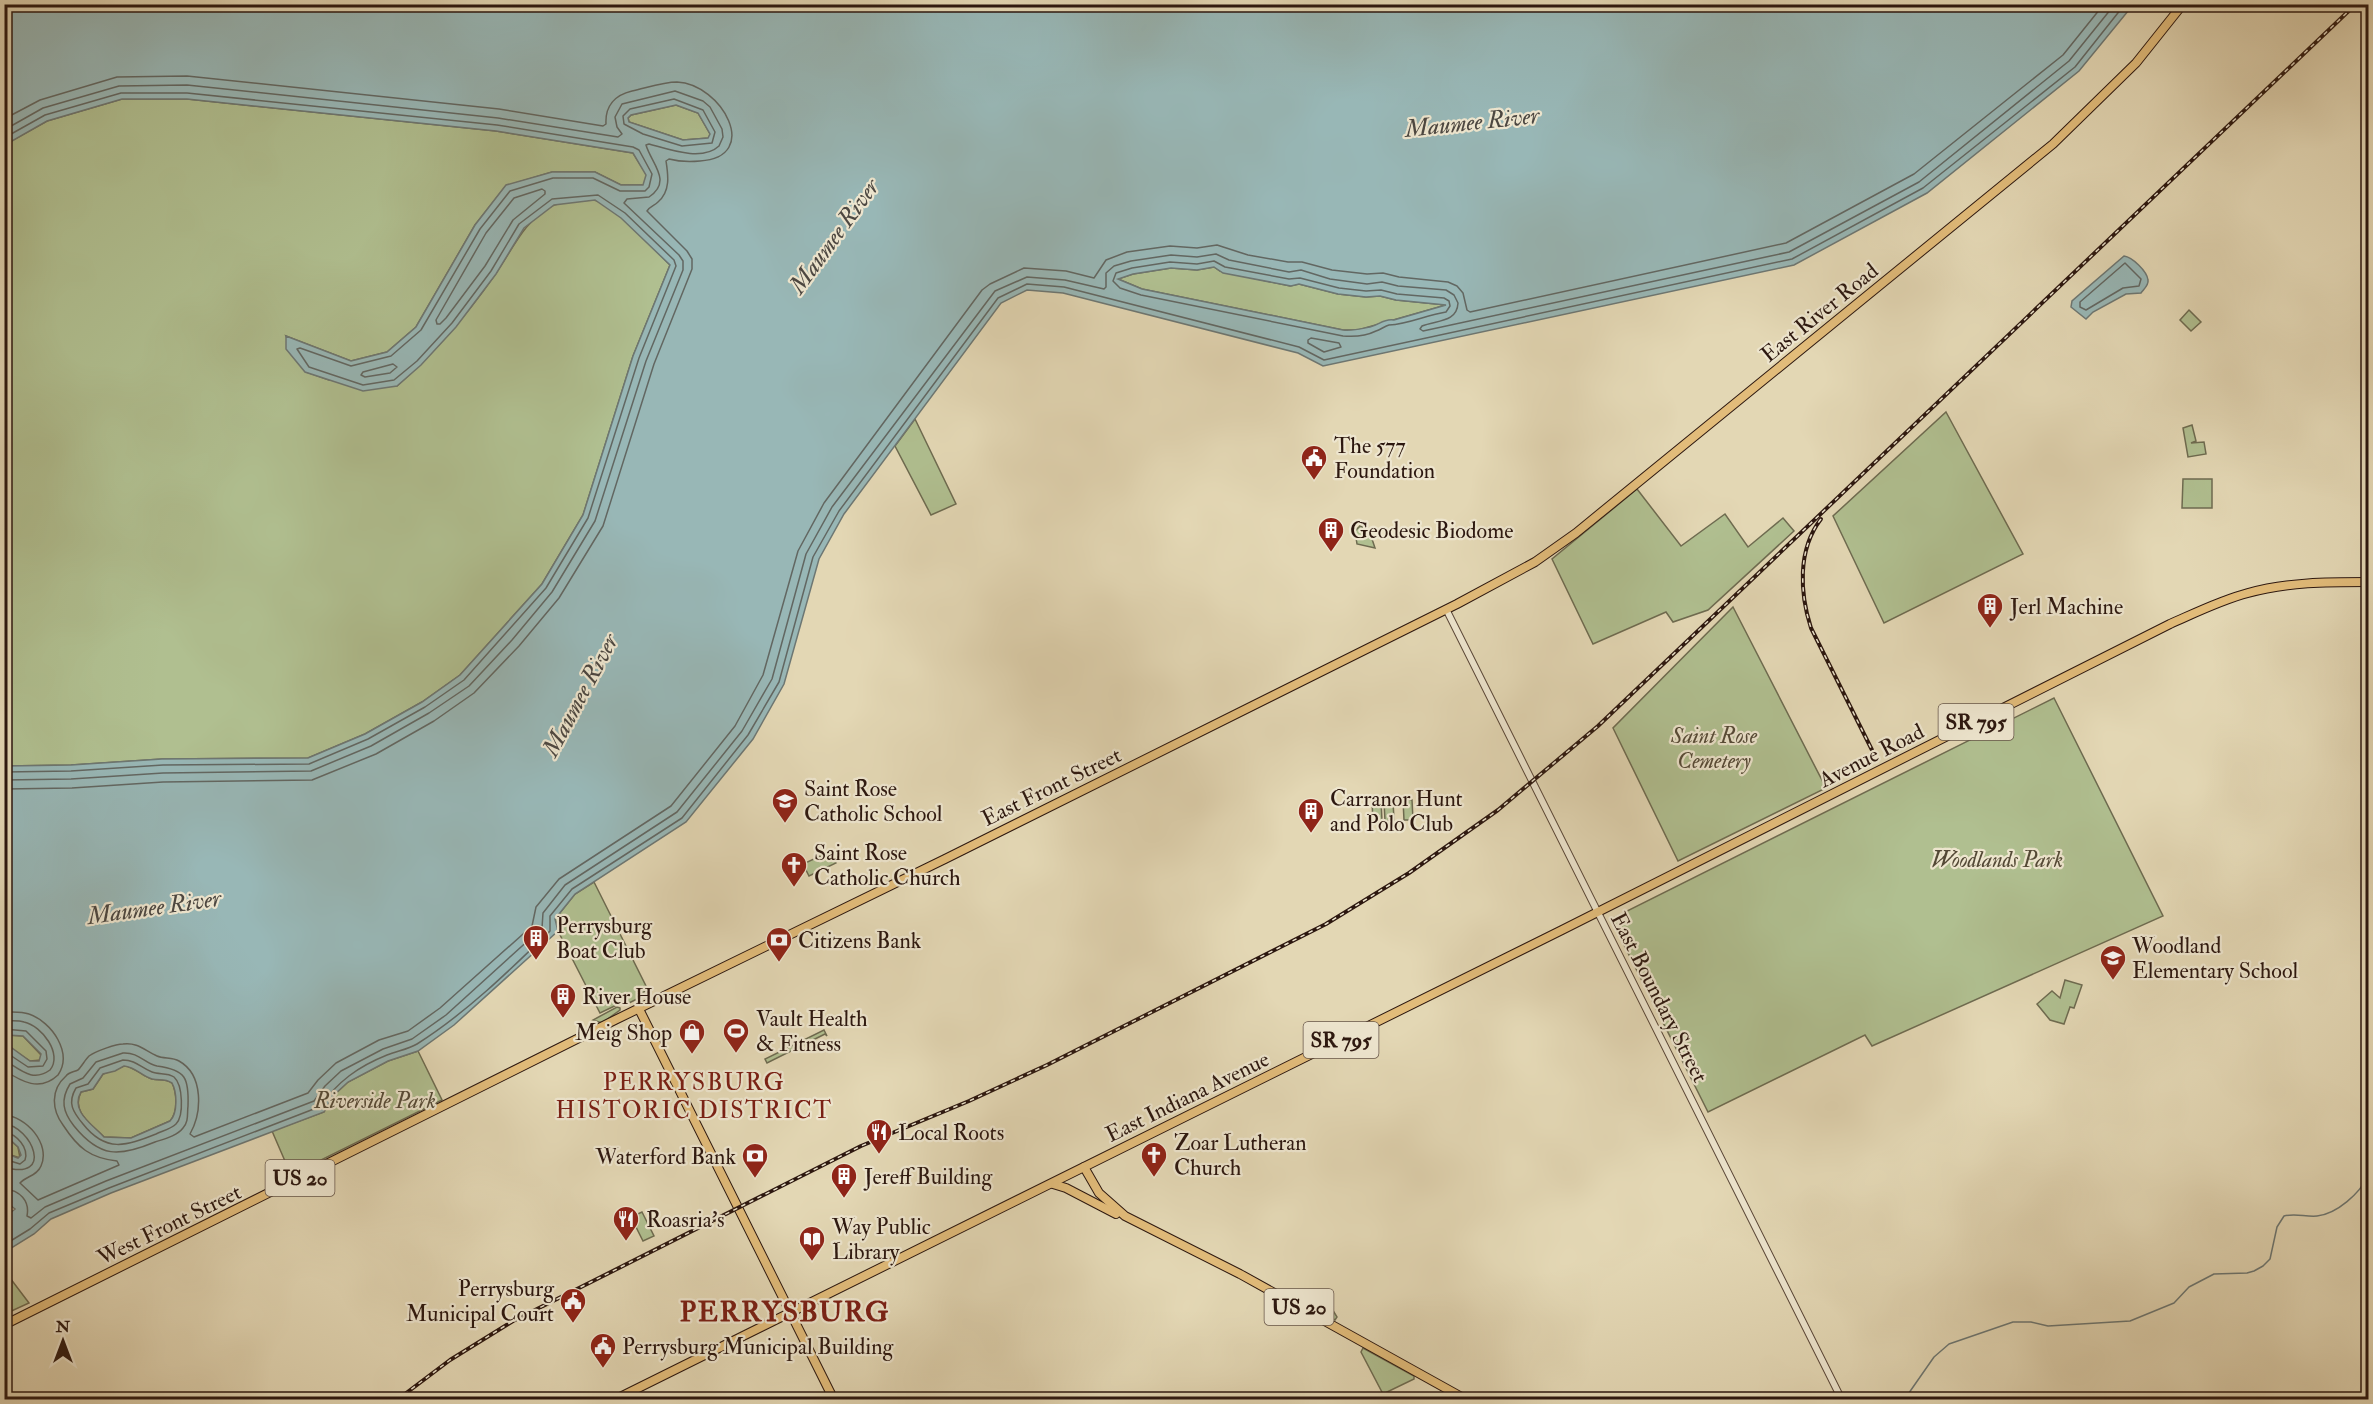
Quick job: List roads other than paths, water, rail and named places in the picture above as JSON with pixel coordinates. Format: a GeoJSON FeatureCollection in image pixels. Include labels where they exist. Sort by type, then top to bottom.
{"type":"FeatureCollection","features":[{"type":"Feature","properties":{"kind":"main road","name":"East River Road"},"geometry":{"type":"LineString","coordinates":[[1446,609],[1514,574],[1576,533],[1980,204],[2053,144],[2109,92],[2160,35],[2183,4]]}},
{"type":"Feature","properties":{"kind":"main road","name":"Avenue Road"},"geometry":{"type":"LineString","coordinates":[[1598,912],[2200,610],[2247,593],[2277,586],[2368,582]]}},
{"type":"Feature","properties":{"kind":"main road","name":"East Front Street"},"geometry":{"type":"LineString","coordinates":[[639,1009],[1446,609]]}},
{"type":"Feature","properties":{"kind":"main road","name":"East Indiana Avenue"},"geometry":{"type":"LineString","coordinates":[[614,1400],[1598,912]]}},
{"type":"Feature","properties":{"kind":"main road"},"geometry":{"type":"LineString","coordinates":[[639,1009],[834,1400]]}},
{"type":"Feature","properties":{"kind":"main road","name":"West Front Street"},"geometry":{"type":"LineString","coordinates":[[4,1325],[639,1009]]}},
{"type":"Feature","properties":{"kind":"main road","name":"US 20"},"geometry":{"type":"LineString","coordinates":[[1084,1167],[1099,1193],[1114,1208],[1129,1218],[1240,1274],[1467,1400]]}},
{"type":"Feature","properties":{"kind":"main road","name":"US 20"},"geometry":{"type":"LineString","coordinates":[[1053,1184],[1074,1191],[1119,1216],[1129,1218]]}},
{"type":"Feature","properties":{"kind":"street","name":"East Boundary Street"},"geometry":{"type":"LineString","coordinates":[[1446,609],[1842,1400]]}},
{"type":"Feature","properties":{"kind":"water","name":"Maumee River"},"geometry":{"type":"Polygon","coordinates":[[[20,4],[2133,4],[2079,71],[1927,193],[1794,265],[1323,366],[1298,353],[1063,293],[1027,290],[1001,303],[844,514],[819,559],[784,684],[753,739],[686,822],[575,894],[555,919],[558,931],[454,1025],[418,1051],[388,1061],[348,1082],[334,1095],[324,1112],[111,1193],[51,1219],[34,1234],[5,1252],[5,1217],[15,1209],[5,1201],[5,1153],[18,1158],[21,1155],[18,1147],[5,1135],[5,1043],[30,1061],[39,1061],[41,1054],[23,1036],[7,1035],[5,1038],[4,841],[7,836],[4,833],[5,766],[71,765],[162,759],[308,758],[365,734],[422,702],[460,675],[542,584],[583,515],[633,356],[670,265],[621,218],[595,200],[554,205],[524,228],[496,274],[456,327],[421,365],[397,386],[363,391],[305,372],[286,349],[286,336],[351,361],[387,352],[416,327],[475,225],[506,185],[552,172],[595,172],[621,185],[643,185],[646,175],[633,153],[496,131],[187,99],[122,99],[47,121],[5,145],[5,14],[20,4]],[[676,105],[631,115],[628,118],[629,122],[683,140],[708,138],[710,134],[698,113],[676,105]],[[1214,267],[1197,270],[1171,268],[1133,274],[1118,279],[1142,289],[1343,330],[1370,327],[1384,321],[1446,305],[1396,300],[1380,296],[1338,294],[1299,284],[1291,286],[1223,273],[1214,267]],[[124,1066],[103,1074],[93,1089],[81,1092],[78,1099],[80,1111],[84,1117],[104,1137],[131,1138],[170,1121],[176,1102],[172,1083],[148,1078],[124,1066]]]}},
{"type":"Feature","properties":{"kind":"water"},"geometry":{"type":"Polygon","coordinates":[[[2124,256],[2139,265],[2147,276],[2147,285],[2141,293],[2126,294],[2093,312],[2086,319],[2071,307],[2072,301],[2124,256]]]}},
{"type":"Feature","properties":{"kind":"waterway"},"geometry":{"type":"LineString","coordinates":[[1904,1400],[1934,1357],[1949,1344],[2013,1322],[2031,1322],[2048,1326],[2130,1321],[2174,1303],[2189,1287],[2214,1274],[2254,1271],[2270,1259],[2277,1227],[2284,1216],[2317,1216],[2332,1211],[2354,1196],[2368,1176]]}},
{"type":"Feature","properties":{"kind":"railway"},"geometry":{"type":"LineString","coordinates":[[397,1400],[450,1360],[513,1321],[861,1146],[969,1101],[1047,1065],[1326,924],[1409,873],[1498,810],[1598,726],[2356,4]]}},
{"type":"Feature","properties":{"kind":"railway"},"geometry":{"type":"LineString","coordinates":[[1821,519],[1813,531],[1804,558],[1803,587],[1807,615],[1811,628],[1872,750]]}},
{"type":"Feature","properties":{"kind":"place","name":"The 577 Foundation"},"geometry":{"type":"Point","coordinates":[1314,481]}},
{"type":"Feature","properties":{"kind":"place","name":"Geodesic Biodome"},"geometry":{"type":"Point","coordinates":[1331,553]}},
{"type":"Feature","properties":{"kind":"place","name":"Jerl Machine"},"geometry":{"type":"Point","coordinates":[1990,629]}},
{"type":"Feature","properties":{"kind":"place","name":"Saint Rose Catholic School"},"geometry":{"type":"Point","coordinates":[785,824]}},
{"type":"Feature","properties":{"kind":"place","name":"Carranor Hunt and Polo Club"},"geometry":{"type":"Point","coordinates":[1311,834]}},
{"type":"Feature","properties":{"kind":"place","name":"Saint Rose Catholic Church"},"geometry":{"type":"Point","coordinates":[794,888]}},
{"type":"Feature","properties":{"kind":"place","name":"Perrysburg Boat Club"},"geometry":{"type":"Point","coordinates":[536,961]}},
{"type":"Feature","properties":{"kind":"place","name":"Citizens Bank"},"geometry":{"type":"Point","coordinates":[779,963]}},
{"type":"Feature","properties":{"kind":"place","name":"Woodland Elementary School"},"geometry":{"type":"Point","coordinates":[2113,981]}},
{"type":"Feature","properties":{"kind":"place","name":"River House"},"geometry":{"type":"Point","coordinates":[563,1019]}},
{"type":"Feature","properties":{"kind":"place","name":"Vault Health & Fitness"},"geometry":{"type":"Point","coordinates":[736,1054]}},
{"type":"Feature","properties":{"kind":"place","name":"Meig Shop"},"geometry":{"type":"Point","coordinates":[692,1055]}},
{"type":"Feature","properties":{"kind":"place","name":"Local Roots"},"geometry":{"type":"Point","coordinates":[879,1155]}},
{"type":"Feature","properties":{"kind":"place","name":"Zoar Lutheran Church"},"geometry":{"type":"Point","coordinates":[1154,1178]}},
{"type":"Feature","properties":{"kind":"place","name":"Waterford Bank"},"geometry":{"type":"Point","coordinates":[755,1179]}},
{"type":"Feature","properties":{"kind":"place","name":"Jereff Building"},"geometry":{"type":"Point","coordinates":[844,1199]}},
{"type":"Feature","properties":{"kind":"place","name":"Roasria's"},"geometry":{"type":"Point","coordinates":[626,1242]}},
{"type":"Feature","properties":{"kind":"place","name":"Way Public Library"},"geometry":{"type":"Point","coordinates":[812,1262]}},
{"type":"Feature","properties":{"kind":"place","name":"Perrysburg Municipal Court"},"geometry":{"type":"Point","coordinates":[573,1324]}},
{"type":"Feature","properties":{"kind":"place","name":"Perrysburg Municipal Building"},"geometry":{"type":"Point","coordinates":[603,1369]}},
{"type":"Feature","properties":{"kind":"district","name":"PERRYSBURG HISTORIC DISTRICT"},"geometry":{"type":"Point","coordinates":[694,1096]}},
{"type":"Feature","properties":{"kind":"district","name":"PERRYSBURG"},"geometry":{"type":"Point","coordinates":[785,1311]}},
{"type":"Feature","properties":{"kind":"park label","name":"Saint Rose Cemetery"},"geometry":{"type":"Point","coordinates":[1714,748]}},
{"type":"Feature","properties":{"kind":"park label","name":"Woodlands Park"},"geometry":{"type":"Point","coordinates":[1997,859]}},
{"type":"Feature","properties":{"kind":"park label","name":"Riverside Park"},"geometry":{"type":"Point","coordinates":[375,1100]}}]}
